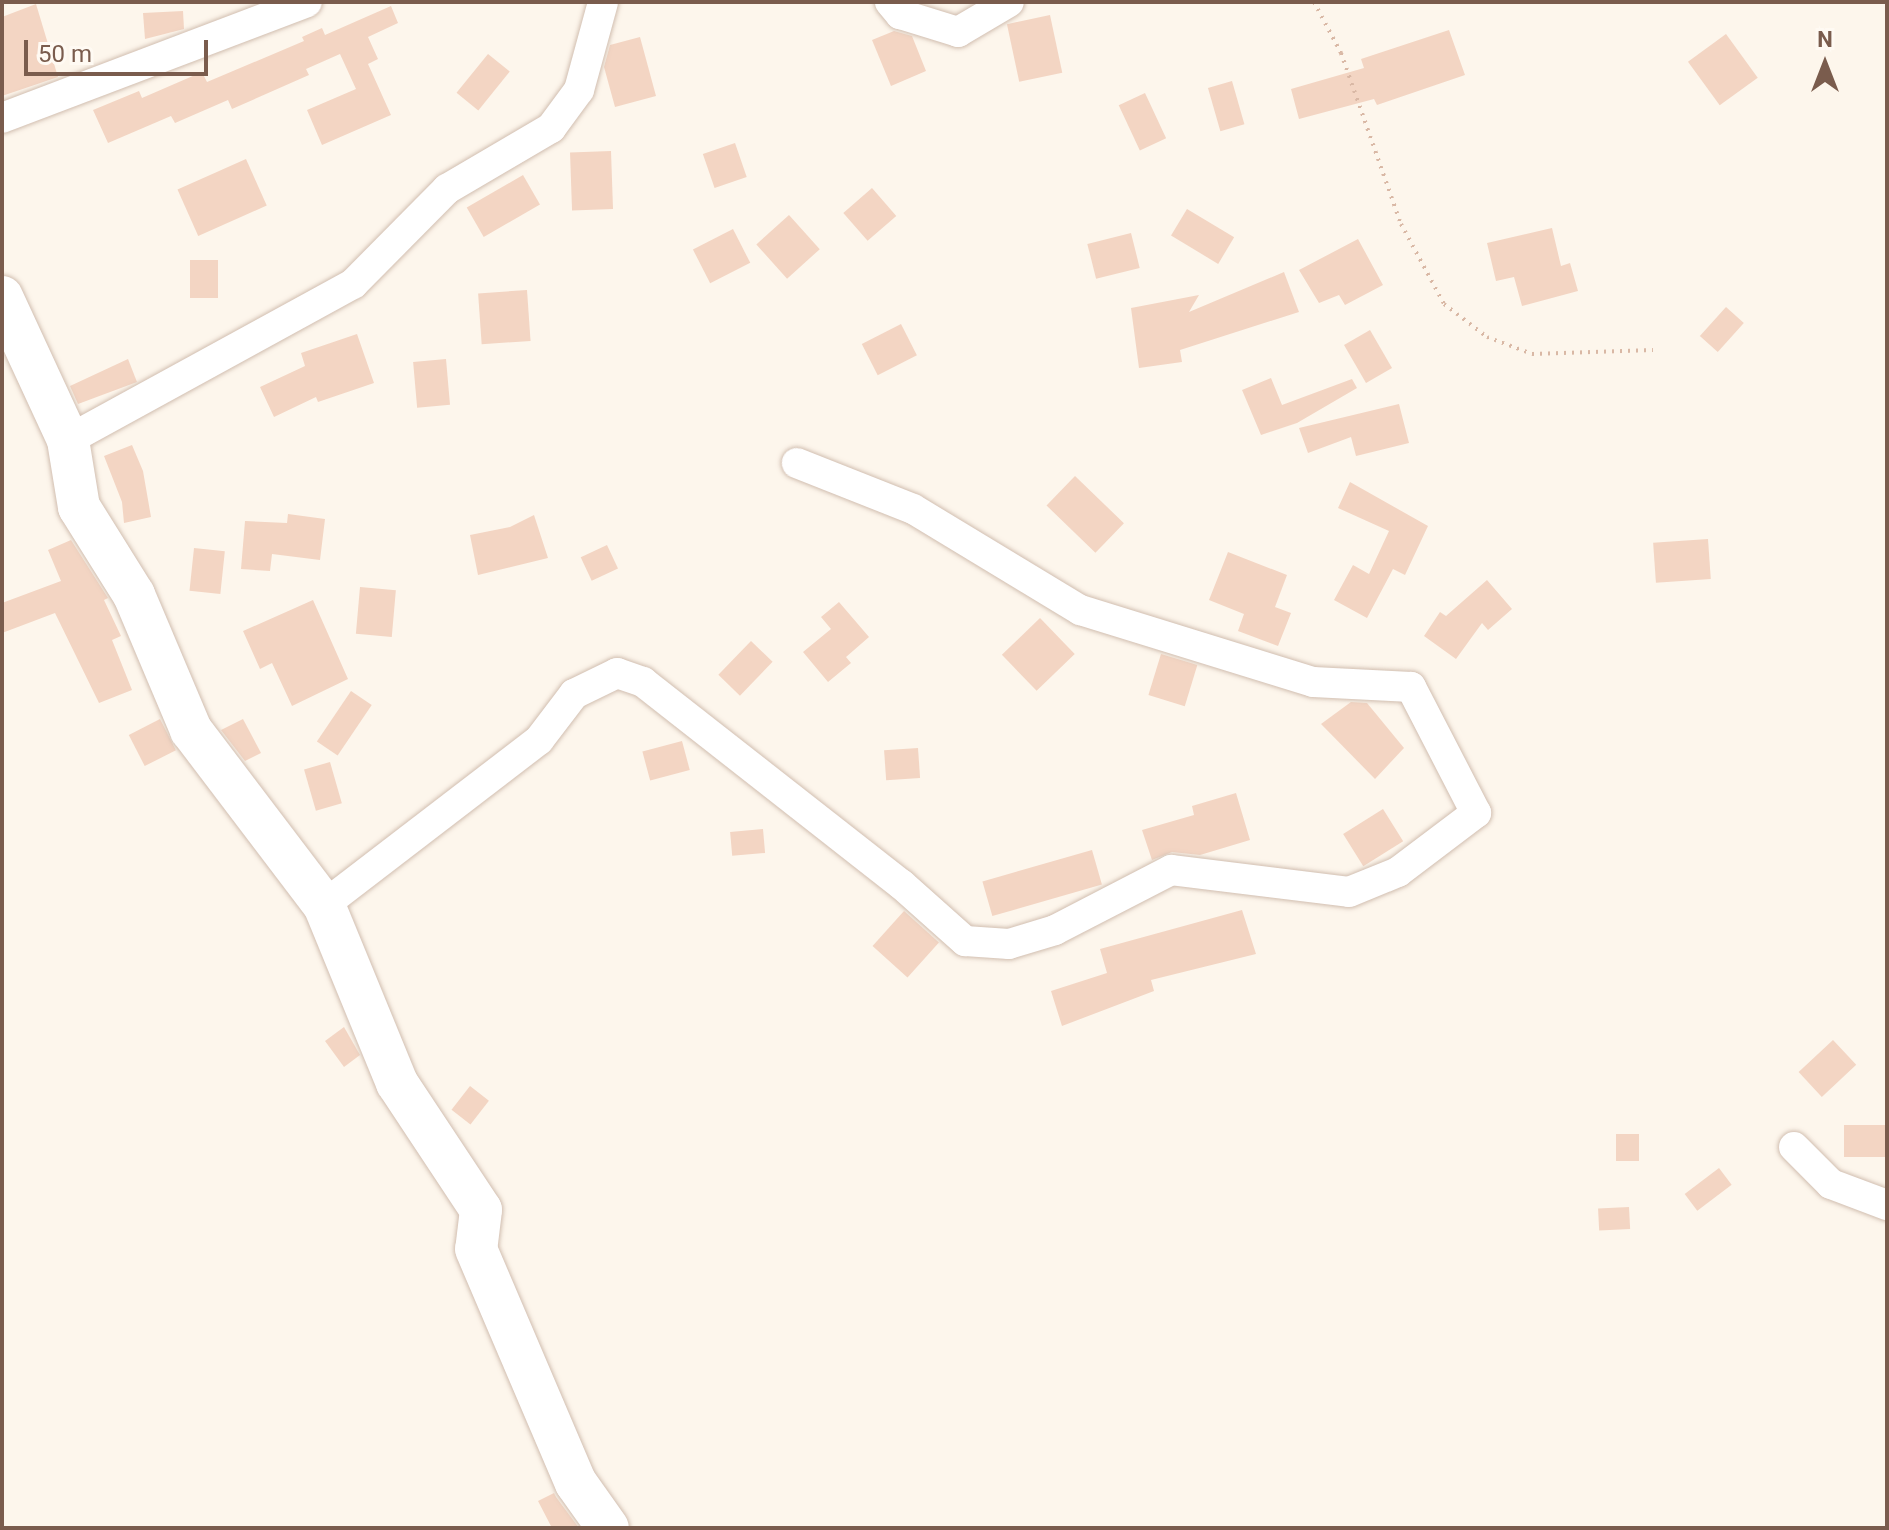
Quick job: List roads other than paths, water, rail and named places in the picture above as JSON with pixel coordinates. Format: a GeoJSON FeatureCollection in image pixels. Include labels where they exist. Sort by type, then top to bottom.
{"type":"FeatureCollection","features":[{"type":"Feature","properties":{"kind":"street"},"geometry":{"type":"LineString","coordinates":[[2,118],[307,2]]}},
{"type":"Feature","properties":{"kind":"street"},"geometry":{"type":"LineString","coordinates":[[68,440],[353,284],[447,189],[551,128],[579,90],[603,2]]}},
{"type":"Feature","properties":{"kind":"street"},"geometry":{"type":"LineString","coordinates":[[890,2],[900,14],[958,32],[1009,2]]}},
{"type":"Feature","properties":{"kind":"street"},"geometry":{"type":"LineString","coordinates":[[2,297],[68,440],[79,507],[134,595],[191,730],[324,905],[397,1083],[481,1210],[476,1249],[576,1483],[608,1528]]}},
{"type":"Feature","properties":{"kind":"street"},"geometry":{"type":"LineString","coordinates":[[324,905],[539,740],[574,694],[617,673],[643,682],[901,884],[965,941],[1009,944],[1055,930],[1171,870],[1349,892],[1398,872],[1476,813],[1411,687],[1313,682],[1080,610],[913,509],[797,463]]}},
{"type":"Feature","properties":{"kind":"street"},"geometry":{"type":"LineString","coordinates":[[1794,1147],[1831,1184],[1887,1205]]}}]}
